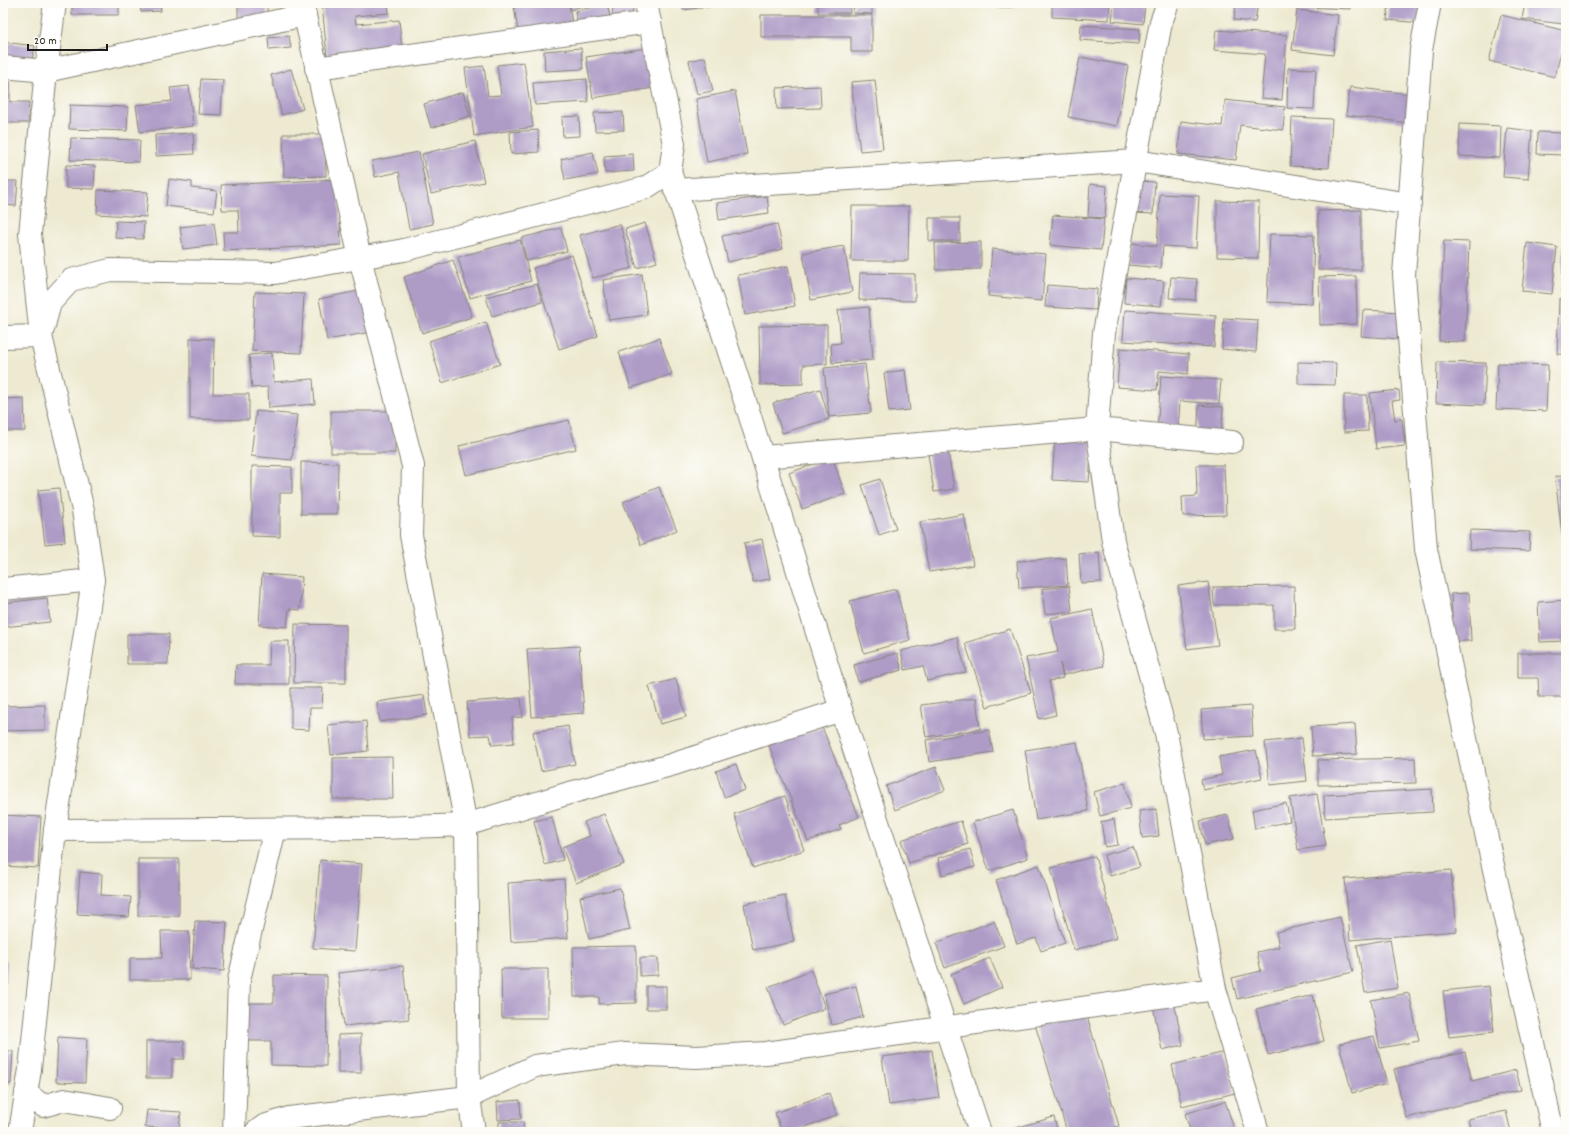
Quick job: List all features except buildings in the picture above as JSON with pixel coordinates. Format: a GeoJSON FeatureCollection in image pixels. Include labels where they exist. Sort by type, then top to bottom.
{"type":"FeatureCollection","features":[{"type":"Feature","properties":{"kind":"street"},"geometry":{"type":"LineString","coordinates":[[20,1132],[30,1069],[55,830],[94,580],[83,510],[41,336],[30,234],[54,3]]}},
{"type":"Feature","properties":{"kind":"street"},"geometry":{"type":"LineString","coordinates":[[1168,3],[1161,22],[1104,333],[1097,430],[1113,541],[1166,733],[1215,989],[1258,1132]]}},
{"type":"Feature","properties":{"kind":"street"},"geometry":{"type":"LineString","coordinates":[[1430,3],[1420,50],[1404,275],[1426,549],[1488,843],[1553,1132]]}},
{"type":"Feature","properties":{"kind":"street"},"geometry":{"type":"LineString","coordinates":[[3,67],[46,71],[303,9],[360,258],[413,466],[411,535],[466,825],[469,1097],[474,1132]]}},
{"type":"Feature","properties":{"kind":"street"},"geometry":{"type":"LineString","coordinates":[[316,68],[648,13],[674,144],[673,181],[763,457],[841,710],[980,1132]]}},
{"type":"Feature","properties":{"kind":"street"},"geometry":{"type":"LineString","coordinates":[[41,336],[50,303],[72,280],[110,270],[275,273],[404,250],[673,181],[1136,161],[1410,204]]}},
{"type":"Feature","properties":{"kind":"street"},"geometry":{"type":"LineString","coordinates":[[3,337],[41,336]]}},
{"type":"Feature","properties":{"kind":"street"},"geometry":{"type":"LineString","coordinates":[[763,457],[1097,430],[1232,442]]}},
{"type":"Feature","properties":{"kind":"street"},"geometry":{"type":"LineString","coordinates":[[3,589],[94,580]]}},
{"type":"Feature","properties":{"kind":"street"},"geometry":{"type":"LineString","coordinates":[[55,830],[380,828],[466,825],[566,794],[671,765],[841,710]]}},
{"type":"Feature","properties":{"kind":"street"},"geometry":{"type":"LineString","coordinates":[[234,1132],[239,980],[275,829]]}},
{"type":"Feature","properties":{"kind":"street"},"geometry":{"type":"LineString","coordinates":[[256,1132],[264,1126],[289,1118],[469,1097],[535,1066],[625,1054],[697,1057],[766,1053],[1215,989]]}},
{"type":"Feature","properties":{"kind":"street"},"geometry":{"type":"LineString","coordinates":[[26,1093],[43,1106],[64,1100],[110,1108]]}}]}
